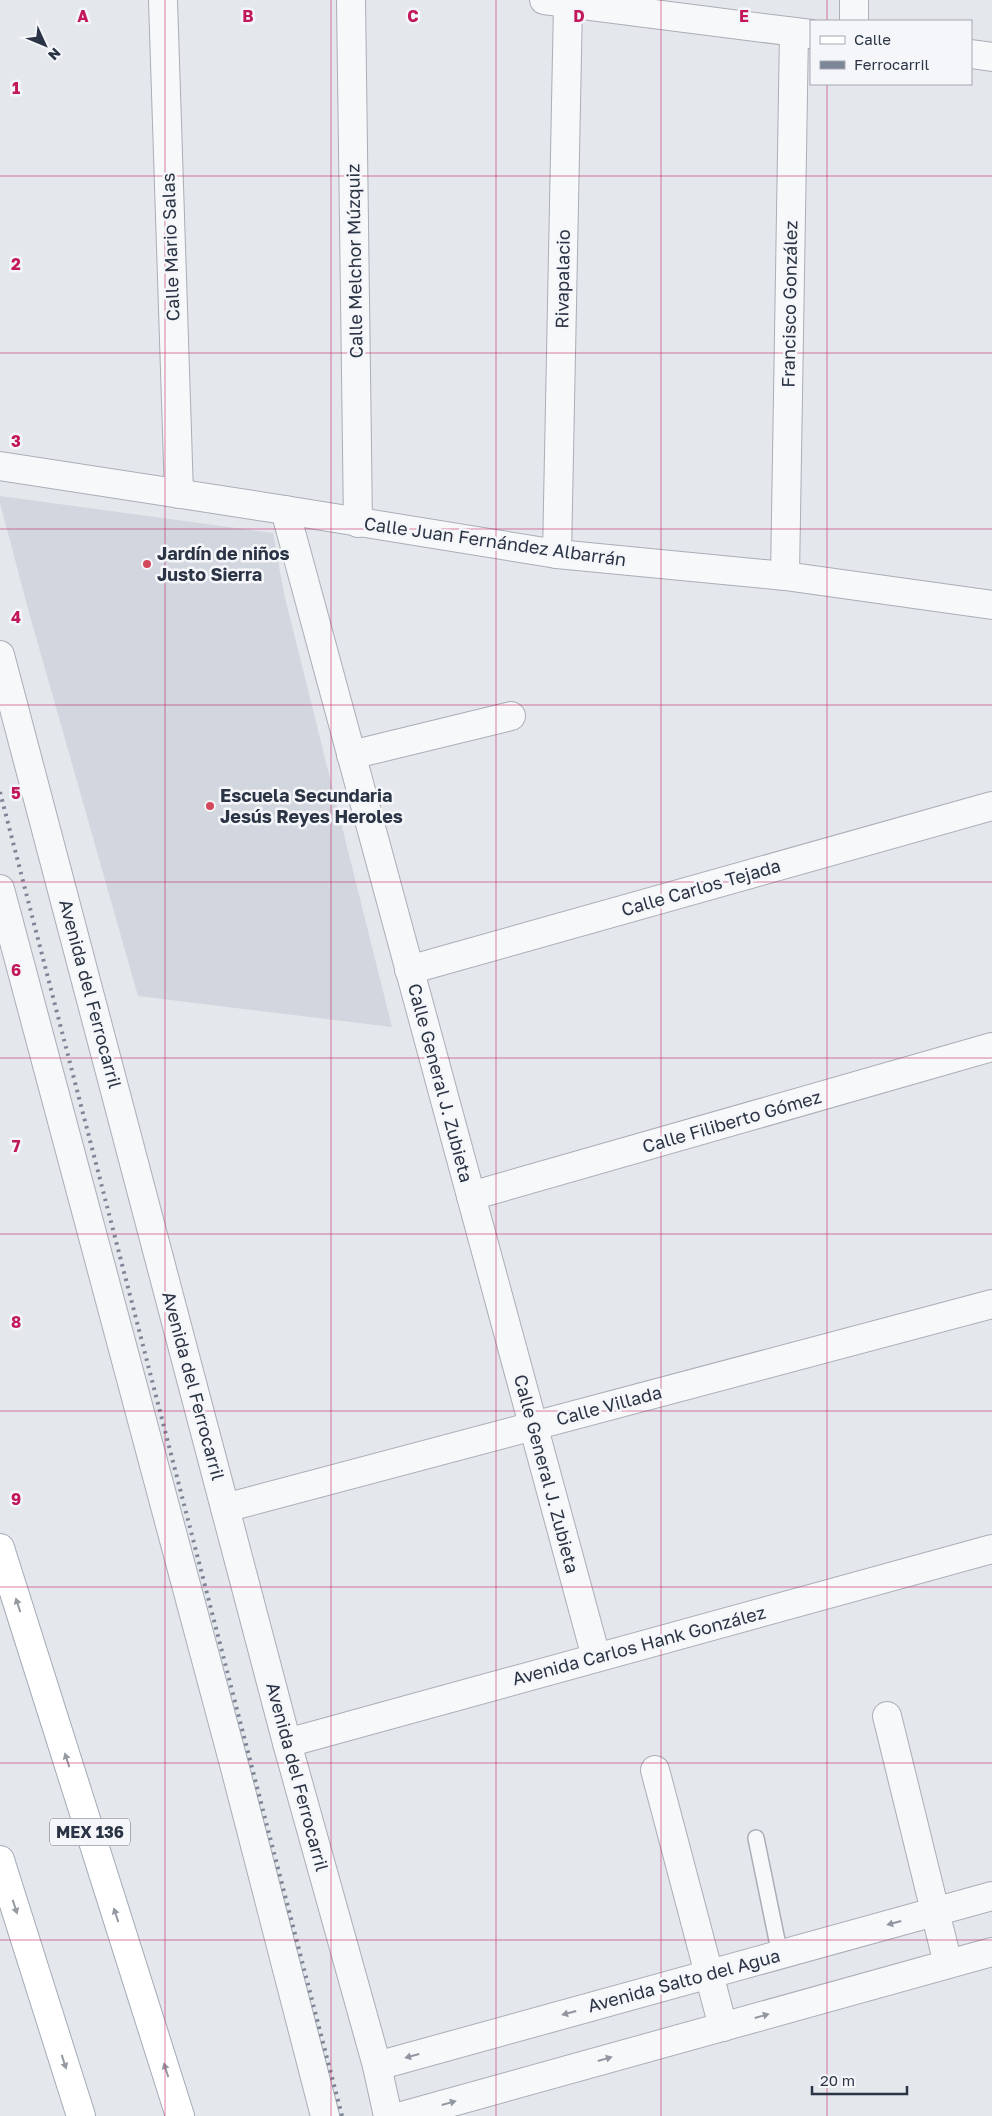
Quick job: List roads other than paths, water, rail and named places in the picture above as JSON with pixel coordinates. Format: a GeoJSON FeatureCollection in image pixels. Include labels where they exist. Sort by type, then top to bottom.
{"type":"FeatureCollection","features":[{"type":"Feature","properties":{"kind":"main road","name":"MEX 136"},"geometry":{"type":"LineString","coordinates":[[0,1548],[180,2116]]}},
{"type":"Feature","properties":{"kind":"main road"},"geometry":{"type":"LineString","coordinates":[[0,1860],[81,2116]]}},
{"type":"Feature","properties":{"kind":"street","name":"Calle Mario Salas"},"geometry":{"type":"LineString","coordinates":[[163,0],[179,494]]}},
{"type":"Feature","properties":{"kind":"street","name":"Calle Melchor Múzquiz"},"geometry":{"type":"LineString","coordinates":[[351,0],[358,523]]}},
{"type":"Feature","properties":{"kind":"street"},"geometry":{"type":"LineString","coordinates":[[854,0],[854,20]]}},
{"type":"Feature","properties":{"kind":"street"},"geometry":{"type":"LineString","coordinates":[[556,2],[660,7],[803,33]]}},
{"type":"Feature","properties":{"kind":"street","name":"Rivapalacio"},"geometry":{"type":"LineString","coordinates":[[556,2],[557,554]]}},
{"type":"Feature","properties":{"kind":"street","name":"Francisco González"},"geometry":{"type":"LineString","coordinates":[[786,576],[803,33]]}},
{"type":"Feature","properties":{"kind":"street"},"geometry":{"type":"LineString","coordinates":[[972,54],[992,57]]}},
{"type":"Feature","properties":{"kind":"street","name":"Calle Juan Fernández Albarrán"},"geometry":{"type":"LineString","coordinates":[[0,466],[557,554],[786,576],[992,605]]}},
{"type":"Feature","properties":{"kind":"street","name":"Calle General J. Zubieta"},"geometry":{"type":"LineString","coordinates":[[285,510],[596,1657]]}},
{"type":"Feature","properties":{"kind":"street","name":"Avenida del Ferrocarril"},"geometry":{"type":"LineString","coordinates":[[0,655],[287,1743],[377,2066],[388,2116]]}},
{"type":"Feature","properties":{"kind":"street"},"geometry":{"type":"LineString","coordinates":[[351,755],[511,716]]}},
{"type":"Feature","properties":{"kind":"street","name":"Calle Carlos Tejada"},"geometry":{"type":"LineString","coordinates":[[410,970],[992,806]]}},
{"type":"Feature","properties":{"kind":"street"},"geometry":{"type":"LineString","coordinates":[[0,889],[235,1768],[325,2116]]}},
{"type":"Feature","properties":{"kind":"street","name":"Calle Filiberto Gómez"},"geometry":{"type":"LineString","coordinates":[[471,1196],[992,1047]]}},
{"type":"Feature","properties":{"kind":"street","name":"Calle Villada"},"geometry":{"type":"LineString","coordinates":[[225,1508],[992,1304]]}},
{"type":"Feature","properties":{"kind":"street","name":"Avenida Carlos Hank González"},"geometry":{"type":"LineString","coordinates":[[287,1743],[992,1549]]}},
{"type":"Feature","properties":{"kind":"street"},"geometry":{"type":"LineString","coordinates":[[887,1716],[948,1964]]}},
{"type":"Feature","properties":{"kind":"street"},"geometry":{"type":"LineString","coordinates":[[655,1770],[723,2027]]}},
{"type":"Feature","properties":{"kind":"street","name":"Avenida Salto del Agua"},"geometry":{"type":"LineString","coordinates":[[377,2066],[992,1896]]}},
{"type":"Feature","properties":{"kind":"street"},"geometry":{"type":"LineString","coordinates":[[402,2116],[992,1952]]}},
{"type":"Feature","properties":{"kind":"lane"},"geometry":{"type":"LineString","coordinates":[[756,1838],[780,1955]]}},
{"type":"Feature","properties":{"kind":"railway"},"geometry":{"type":"LineString","coordinates":[[0,792],[342,2116]]}},
{"type":"Feature","properties":{"kind":"place","name":"Jardín de niños Justo Sierra"},"geometry":{"type":"Point","coordinates":[147,564]}},
{"type":"Feature","properties":{"kind":"place","name":"Escuela Secundaria Jesús Reyes Heroles"},"geometry":{"type":"Point","coordinates":[210,806]}}]}
